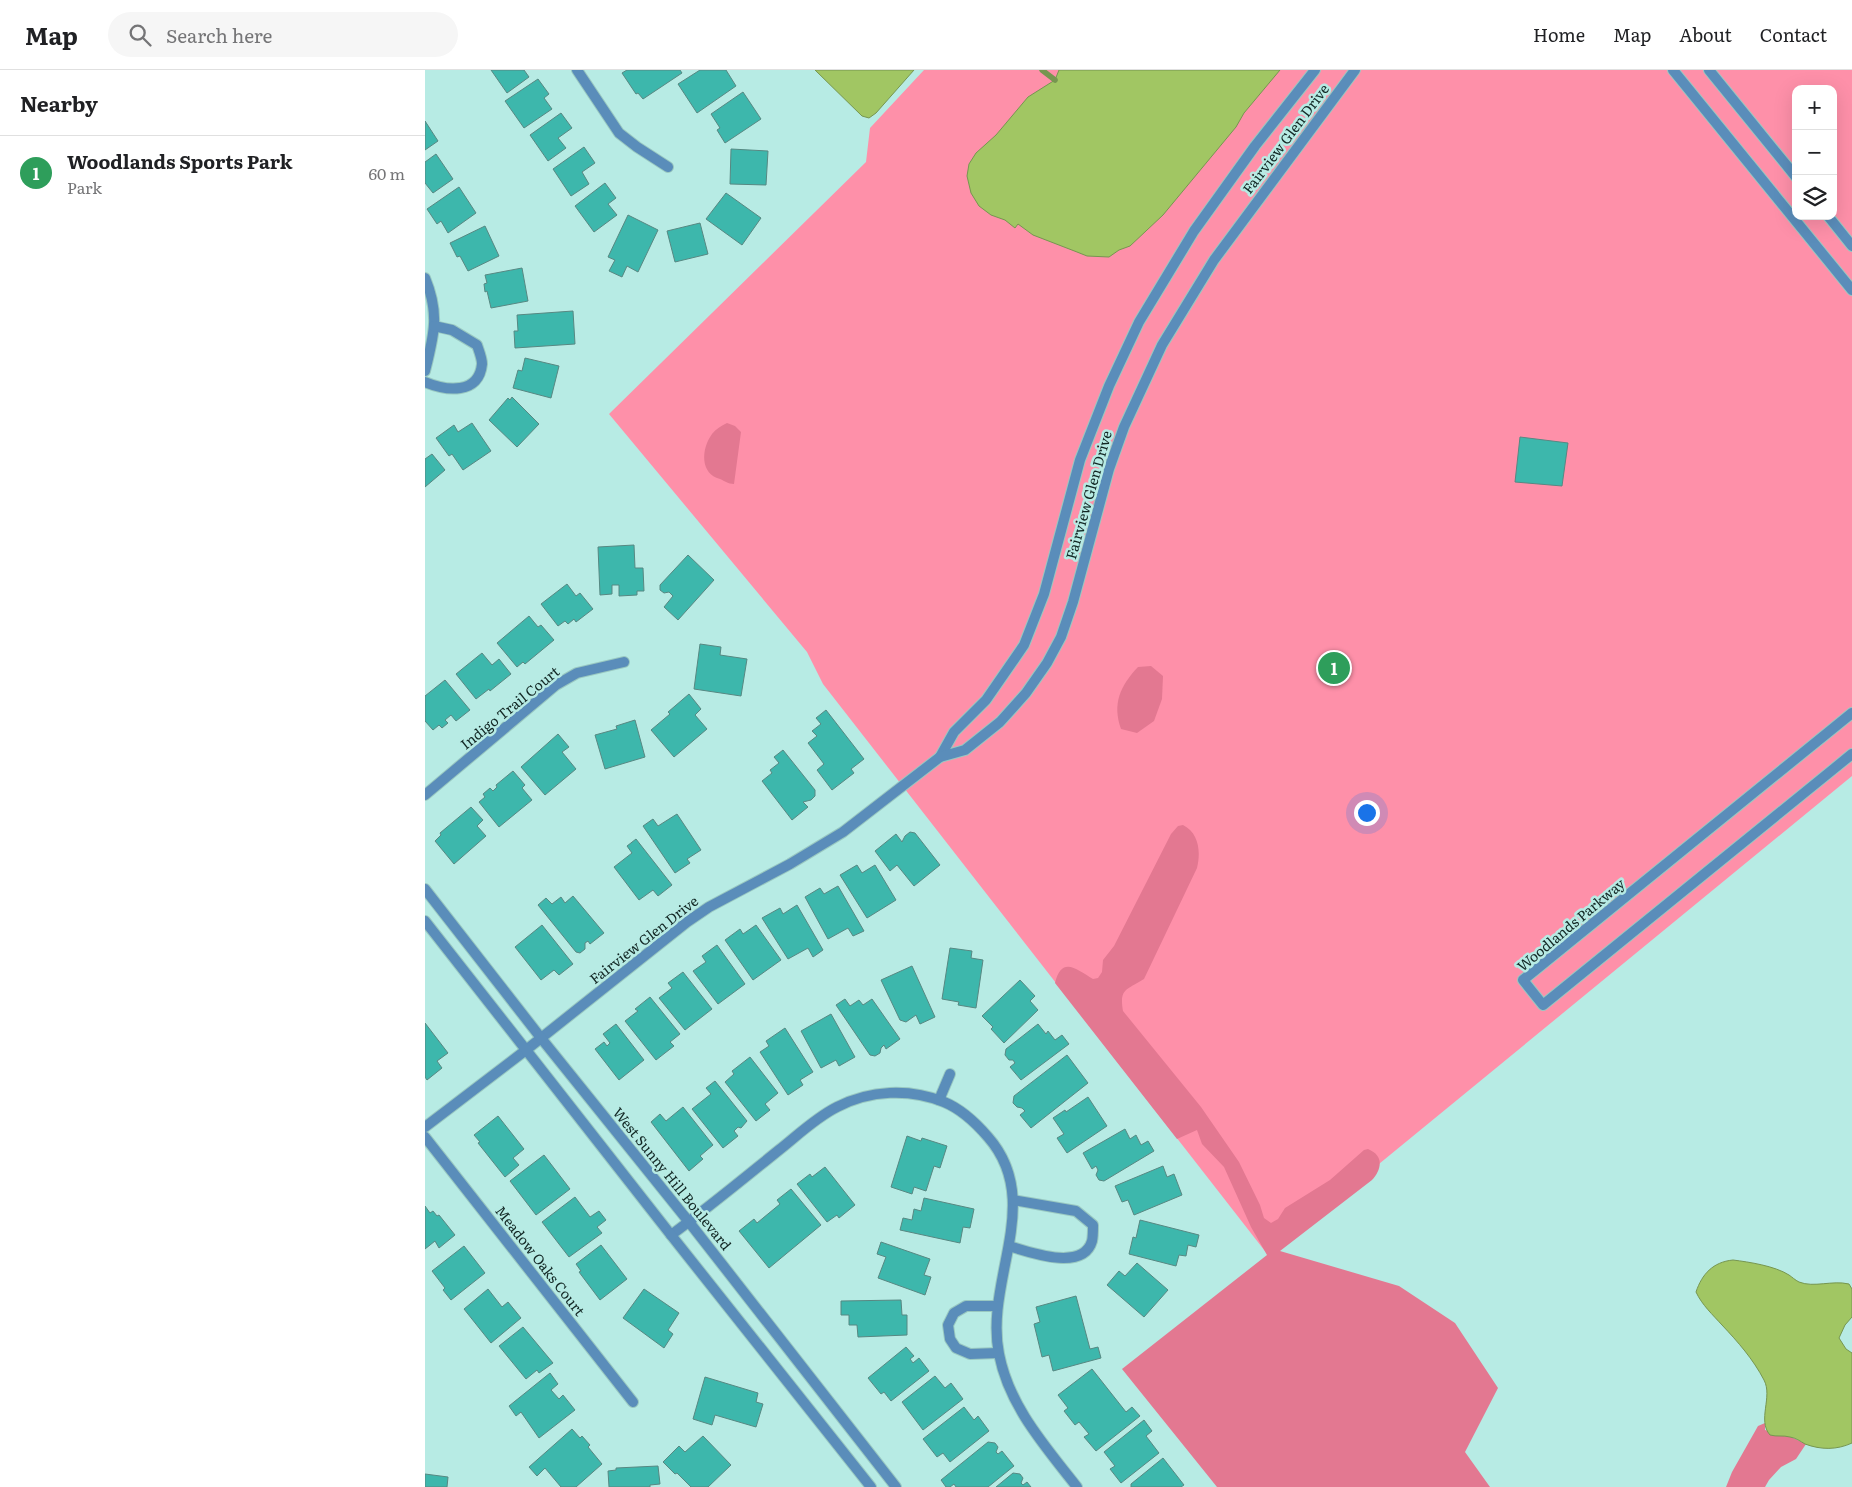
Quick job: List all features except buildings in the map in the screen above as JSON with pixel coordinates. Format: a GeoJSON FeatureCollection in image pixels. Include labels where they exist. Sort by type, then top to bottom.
{"type":"FeatureCollection","features":[{"type":"Feature","properties":{"kind":"street"},"geometry":{"type":"LineString","coordinates":[[577,70],[619,133],[669,167]]}},
{"type":"Feature","properties":{"kind":"street","name":"Fairview Glen Drive"},"geometry":{"type":"LineString","coordinates":[[425,1127],[526,1050],[687,922],[709,907],[790,864],[843,832],[939,757],[954,732],[986,700],[1024,645],[1044,594],[1080,460],[1109,386],[1139,322],[1194,231],[1255,146],[1315,70]]}},
{"type":"Feature","properties":{"kind":"street","name":"Fairview Glen Drive"},"geometry":{"type":"LineString","coordinates":[[939,757],[965,750],[1000,722],[1026,693],[1047,663],[1061,636],[1073,602],[1109,469],[1124,427],[1162,345],[1213,260],[1355,70]]}},
{"type":"Feature","properties":{"kind":"street"},"geometry":{"type":"LineString","coordinates":[[1673,70],[1852,290]]}},
{"type":"Feature","properties":{"kind":"street"},"geometry":{"type":"LineString","coordinates":[[1709,70],[1794,175]]}},
{"type":"Feature","properties":{"kind":"street"},"geometry":{"type":"LineString","coordinates":[[1831,220],[1852,246]]}},
{"type":"Feature","properties":{"kind":"street"},"geometry":{"type":"LineString","coordinates":[[425,278],[431,297],[434,326],[425,371]]}},
{"type":"Feature","properties":{"kind":"street"},"geometry":{"type":"LineString","coordinates":[[425,382],[438,388],[468,387],[475,383],[482,363],[477,345],[452,330],[434,326]]}},
{"type":"Feature","properties":{"kind":"street","name":"Indigo Trail Court"},"geometry":{"type":"LineString","coordinates":[[425,796],[556,685],[577,673],[624,662]]}},
{"type":"Feature","properties":{"kind":"street","name":"Woodlands Parkway"},"geometry":{"type":"LineString","coordinates":[[1852,713],[1523,980],[1543,1005],[1852,754]]}},
{"type":"Feature","properties":{"kind":"street","name":"West Sunny Hill Boulevard"},"geometry":{"type":"LineString","coordinates":[[425,889],[896,1487]]}},
{"type":"Feature","properties":{"kind":"street"},"geometry":{"type":"LineString","coordinates":[[425,921],[871,1487]]}},
{"type":"Feature","properties":{"kind":"street"},"geometry":{"type":"LineString","coordinates":[[939,1100],[950,1074]]}},
{"type":"Feature","properties":{"kind":"street"},"geometry":{"type":"LineString","coordinates":[[671,1235],[815,1121],[837,1107],[880,1093],[915,1094],[939,1100],[965,1114],[996,1146],[1013,1185],[1012,1226],[997,1306],[996,1336],[998,1353],[1006,1380],[1026,1420],[1077,1487]]}},
{"type":"Feature","properties":{"kind":"street","name":"Meadow Oaks Court"},"geometry":{"type":"LineString","coordinates":[[425,1137],[633,1402]]}},
{"type":"Feature","properties":{"kind":"street"},"geometry":{"type":"LineString","coordinates":[[1009,1246],[1053,1258],[1067,1258],[1076,1257],[1084,1253],[1092,1242],[1093,1226],[1076,1211],[1013,1200]]}},
{"type":"Feature","properties":{"kind":"street"},"geometry":{"type":"LineString","coordinates":[[997,1306],[966,1306],[954,1313],[948,1325],[950,1339],[956,1348],[970,1354],[998,1353]]}},
{"type":"Feature","properties":{"kind":"shaded area"},"geometry":{"type":"Polygon","coordinates":[[[815,70],[914,70],[876,113],[869,118],[862,116],[815,70]]]}},
{"type":"Feature","properties":{"kind":"shaded area"},"geometry":{"type":"Polygon","coordinates":[[[924,70],[1852,70],[1852,776],[1268,1255],[823,684],[807,652],[609,414],[866,162],[870,128],[924,70]]]}},
{"type":"Feature","properties":{"kind":"shaded area"},"geometry":{"type":"Polygon","coordinates":[[[1059,70],[1280,70],[1244,113],[1236,127],[1163,215],[1130,246],[1119,250],[1109,257],[1087,256],[1033,235],[1018,224],[1015,228],[1005,220],[991,215],[979,206],[971,193],[967,176],[969,164],[976,153],[996,135],[1028,97],[1055,80],[1059,70]]]}},
{"type":"Feature","properties":{"kind":"shaded area"},"geometry":{"type":"Polygon","coordinates":[[[727,423],[735,426],[741,432],[734,484],[713,476],[706,467],[704,460],[708,440],[712,434],[727,423]]]}},
{"type":"Feature","properties":{"kind":"shaded area"},"geometry":{"type":"Polygon","coordinates":[[[1151,666],[1163,676],[1162,699],[1154,721],[1137,733],[1121,729],[1117,711],[1122,688],[1138,667],[1151,666]]]}},
{"type":"Feature","properties":{"kind":"shaded area"},"geometry":{"type":"Polygon","coordinates":[[[1183,825],[1196,838],[1199,849],[1197,868],[1144,979],[1126,990],[1123,994],[1123,1011],[1201,1107],[1239,1162],[1260,1205],[1264,1218],[1271,1223],[1278,1219],[1285,1208],[1330,1180],[1364,1150],[1368,1149],[1377,1155],[1380,1163],[1379,1168],[1372,1180],[1280,1251],[1399,1286],[1455,1323],[1498,1388],[1465,1452],[1490,1487],[1217,1487],[1122,1369],[1267,1255],[1251,1227],[1224,1167],[1202,1144],[1197,1130],[1177,1139],[1055,983],[1058,974],[1066,967],[1076,969],[1093,979],[1098,978],[1102,972],[1103,960],[1114,946],[1171,834],[1178,826],[1183,825]]]}},
{"type":"Feature","properties":{"kind":"shaded area"},"geometry":{"type":"Polygon","coordinates":[[[1733,1260],[1777,1269],[1805,1284],[1849,1284],[1852,1289],[1852,1317],[1845,1325],[1839,1338],[1846,1349],[1852,1353],[1852,1443],[1841,1447],[1823,1448],[1805,1444],[1792,1437],[1770,1435],[1766,1429],[1767,1394],[1764,1380],[1745,1351],[1708,1310],[1696,1292],[1701,1280],[1709,1270],[1720,1263],[1733,1260]]]}},
{"type":"Feature","properties":{"kind":"shaded area"},"geometry":{"type":"Polygon","coordinates":[[[1765,1423],[1765,1430],[1791,1437],[1806,1444],[1796,1459],[1781,1467],[1765,1487],[1726,1487],[1732,1472],[1758,1426],[1765,1423]]]}},
{"type":"Feature","properties":{"kind":"waterway"},"geometry":{"type":"LineString","coordinates":[[1042,70],[1055,80]]}},
{"type":"Feature","properties":{"kind":"place","name":"Woodlands Sports Park"},"geometry":{"type":"Point","coordinates":[1334,668]}}]}
